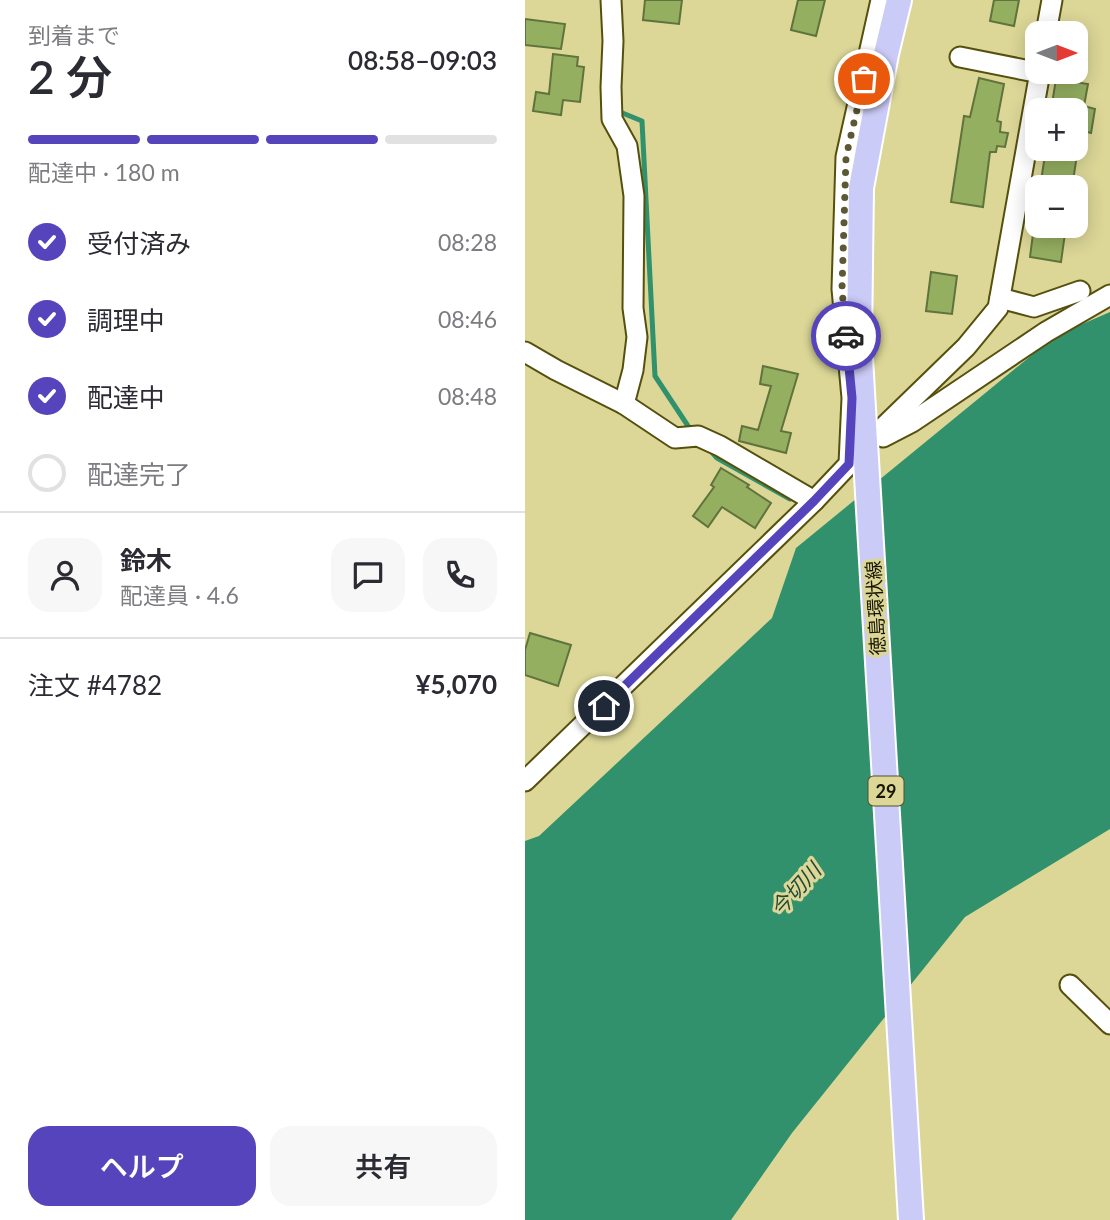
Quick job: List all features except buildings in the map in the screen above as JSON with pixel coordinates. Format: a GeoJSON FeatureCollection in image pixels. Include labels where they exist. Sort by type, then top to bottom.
{"type":"FeatureCollection","features":[{"type":"Feature","properties":{"kind":"main road","name":"徳島環状線"},"geometry":{"type":"LineString","coordinates":[[899,0],[885,54],[861,188],[859,341],[911,1220]]}},
{"type":"Feature","properties":{"kind":"street"},"geometry":{"type":"LineString","coordinates":[[611,0],[612,119],[627,146],[634,196],[633,308],[637,337],[633,370],[624,404]]}},
{"type":"Feature","properties":{"kind":"street"},"geometry":{"type":"LineString","coordinates":[[525,781],[849,464],[852,398],[842,289],[846,157],[881,0]]}},
{"type":"Feature","properties":{"kind":"street"},"geometry":{"type":"LineString","coordinates":[[1048,21],[1052,0]]}},
{"type":"Feature","properties":{"kind":"street"},"geometry":{"type":"LineString","coordinates":[[960,57],[1025,69]]}},
{"type":"Feature","properties":{"kind":"street"},"geometry":{"type":"LineString","coordinates":[[865,445],[966,347],[998,308],[1038,84]]}},
{"type":"Feature","properties":{"kind":"street"},"geometry":{"type":"LineString","coordinates":[[1000,298],[1034,307],[1080,291]]}},
{"type":"Feature","properties":{"kind":"street"},"geometry":{"type":"LineString","coordinates":[[865,445],[912,422],[1046,332],[1110,295]]}},
{"type":"Feature","properties":{"kind":"street"},"geometry":{"type":"LineString","coordinates":[[525,352],[624,404],[675,438],[698,436],[814,501]]}},
{"type":"Feature","properties":{"kind":"street"},"geometry":{"type":"LineString","coordinates":[[1070,985],[1110,1024]]}},
{"type":"Feature","properties":{"kind":"water","name":"今切川"},"geometry":{"type":"Polygon","coordinates":[[[1110,312],[1110,829],[965,917],[792,1133],[731,1220],[525,1220],[525,841],[539,836],[772,618],[796,548],[1055,336],[1110,312]]]}},
{"type":"Feature","properties":{"kind":"waterway"},"geometry":{"type":"LineString","coordinates":[[620,112],[642,121],[655,376],[692,432]]}},
{"type":"Feature","properties":{"kind":"waterway"},"geometry":{"type":"LineString","coordinates":[[709,449],[717,458],[790,499]]}},
{"type":"Feature","properties":{"kind":"way so far"},"geometry":{"type":"LineString","coordinates":[[846,336],[842,289],[846,157],[864,79]]}},
{"type":"Feature","properties":{"kind":"route"},"geometry":{"type":"LineString","coordinates":[[604,706],[849,464],[852,398],[846,336]]}}]}
